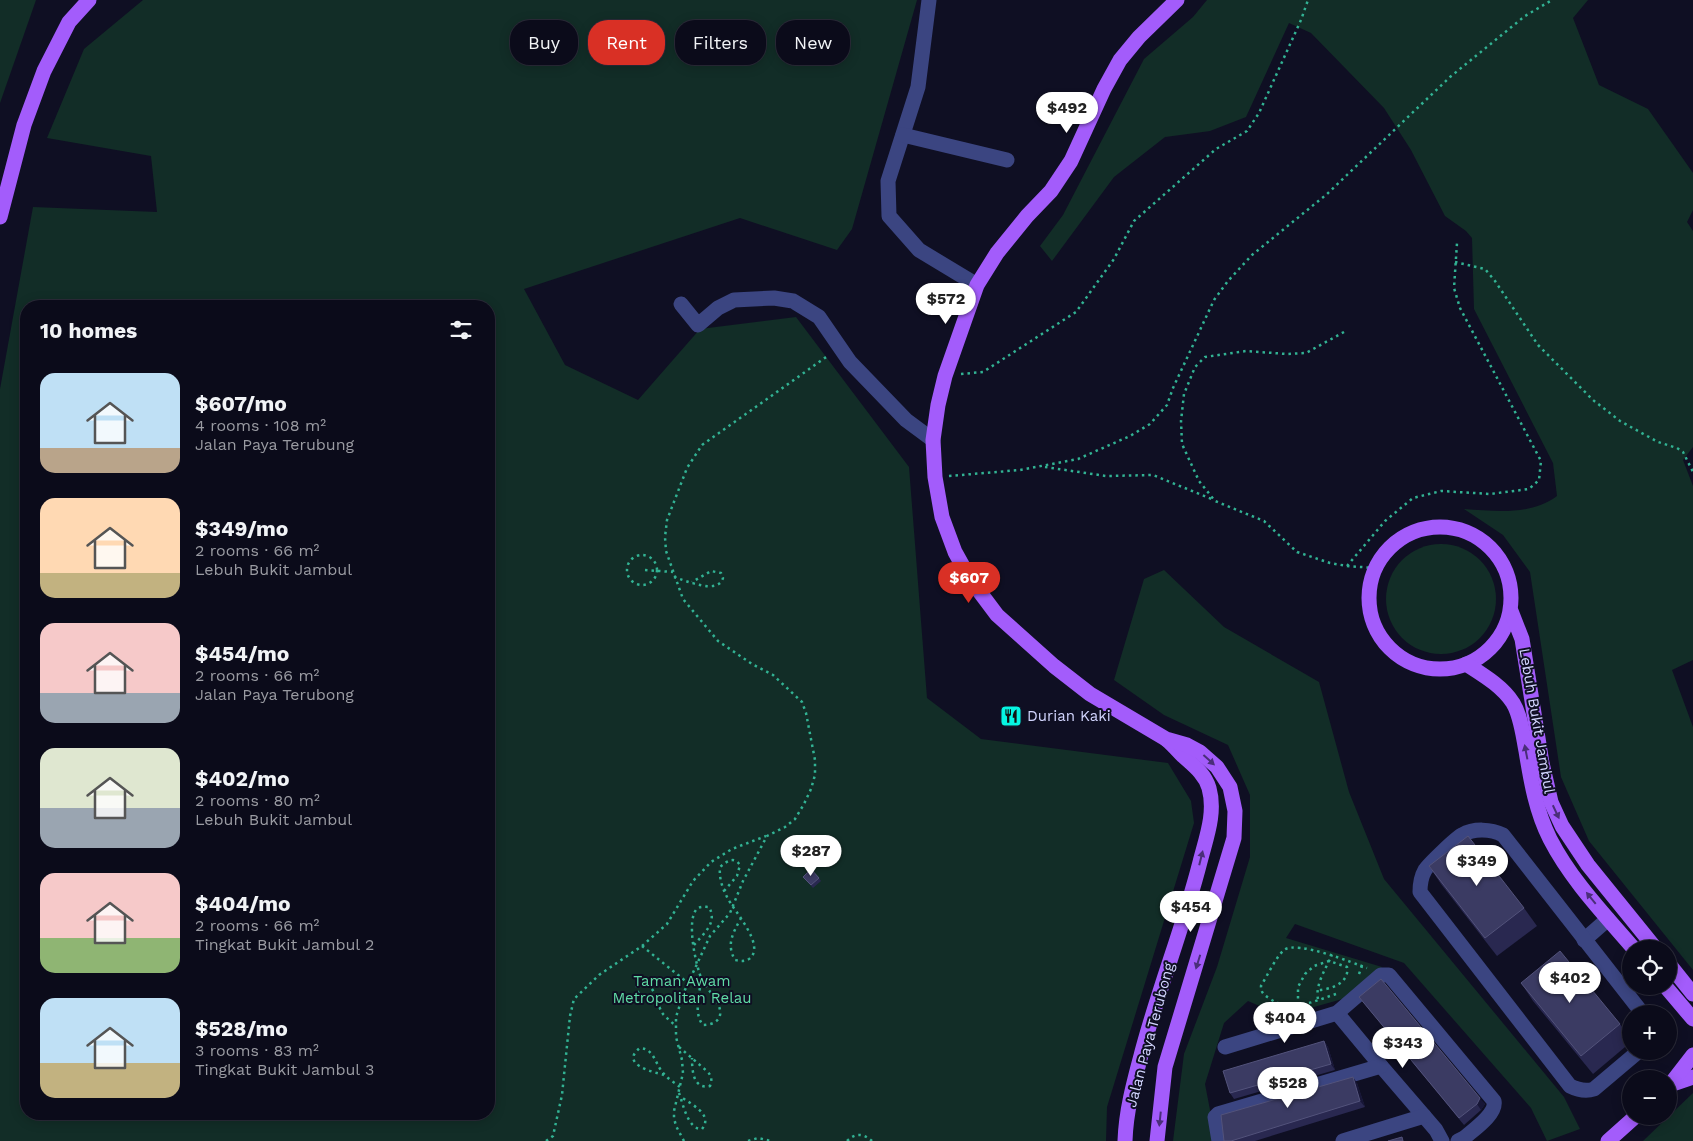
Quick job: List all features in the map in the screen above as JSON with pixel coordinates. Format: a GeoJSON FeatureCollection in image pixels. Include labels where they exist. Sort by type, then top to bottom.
{"type":"FeatureCollection","features":[{"type":"Feature","properties":{"kind":"main road"},"geometry":{"type":"LineString","coordinates":[[0,217],[24,125],[44,71],[69,22],[89,0]]}},
{"type":"Feature","properties":{"kind":"main road"},"geometry":{"type":"LineString","coordinates":[[1166,739],[1090,694],[1054,666],[997,615],[970,580],[955,552],[942,517],[935,477],[933,440],[938,405],[945,376],[977,285],[997,253],[1027,216],[1051,191],[1071,161],[1104,89],[1120,60],[1139,37],[1176,0]]}},
{"type":"Feature","properties":{"kind":"main road"},"geometry":{"type":"LineString","coordinates":[[1428,527],[1452,527],[1473,534],[1492,548],[1505,567],[1512,589],[1511,612],[1502,634],[1487,652],[1466,664],[1445,669],[1424,667],[1404,660],[1387,646],[1375,629],[1369,608],[1369,587],[1375,568],[1388,548],[1407,534],[1428,527]]}},
{"type":"Feature","properties":{"kind":"main road","name":"Lebuh Bukit Jambul"},"geometry":{"type":"LineString","coordinates":[[1511,612],[1522,639],[1542,763],[1551,802],[1562,826],[1588,865],[1649,940]]}},
{"type":"Feature","properties":{"kind":"main road","name":"Lebuh Bukit Jambul"},"geometry":{"type":"LineString","coordinates":[[1466,664],[1490,680],[1505,693],[1514,705],[1522,732],[1536,806],[1550,839],[1571,873],[1626,940]]}},
{"type":"Feature","properties":{"kind":"main road","name":"Jalan Paya Terubong"},"geometry":{"type":"LineString","coordinates":[[1126,1141],[1129,1104],[1139,1064],[1192,892],[1208,832],[1213,804],[1209,786],[1197,767],[1166,739]]}},
{"type":"Feature","properties":{"kind":"main road","name":"Jalan Paya Terubong"},"geometry":{"type":"LineString","coordinates":[[1158,1141],[1165,1067],[1234,838],[1235,811],[1230,787],[1217,767],[1200,752],[1187,744],[1166,739]]}},
{"type":"Feature","properties":{"kind":"main road"},"geometry":{"type":"LineString","coordinates":[[1677,974],[1693,994]]}},
{"type":"Feature","properties":{"kind":"main road"},"geometry":{"type":"LineString","coordinates":[[1672,995],[1692,1019]]}},
{"type":"Feature","properties":{"kind":"main road"},"geometry":{"type":"LineString","coordinates":[[1677,1076],[1693,1055]]}},
{"type":"Feature","properties":{"kind":"main road"},"geometry":{"type":"LineString","coordinates":[[1677,1083],[1693,1077]]}},
{"type":"Feature","properties":{"kind":"main road"},"geometry":{"type":"LineString","coordinates":[[1608,1141],[1626,1125]]}},
{"type":"Feature","properties":{"kind":"street"},"geometry":{"type":"LineString","coordinates":[[928,0],[918,87],[888,181],[889,216],[919,250],[977,285]]}},
{"type":"Feature","properties":{"kind":"street"},"geometry":{"type":"LineString","coordinates":[[904,134],[1007,160]]}},
{"type":"Feature","properties":{"kind":"street"},"geometry":{"type":"LineString","coordinates":[[681,304],[698,324],[718,308],[734,300],[774,298],[793,302],[819,317],[850,362],[906,420],[933,440]]}},
{"type":"Feature","properties":{"kind":"street"},"geometry":{"type":"LineString","coordinates":[[1628,1060],[1594,1089],[1588,1091],[1578,1090],[1570,1086],[1420,892],[1420,882],[1426,869],[1462,834],[1484,829],[1503,835],[1636,1005]]}},
{"type":"Feature","properties":{"kind":"street"},"geometry":{"type":"LineString","coordinates":[[1584,940],[1608,919]]}},
{"type":"Feature","properties":{"kind":"street"},"geometry":{"type":"LineString","coordinates":[[1225,1047],[1338,1013],[1382,975],[1389,975],[1494,1101],[1495,1105],[1492,1112],[1464,1138],[1458,1141]]}},
{"type":"Feature","properties":{"kind":"street"},"geometry":{"type":"LineString","coordinates":[[1338,1013],[1380,1066],[1436,1130],[1442,1141]]}},
{"type":"Feature","properties":{"kind":"street"},"geometry":{"type":"LineString","coordinates":[[1219,1141],[1214,1121],[1218,1114],[1380,1066]]}},
{"type":"Feature","properties":{"kind":"street"},"geometry":{"type":"LineString","coordinates":[[1343,1141],[1424,1116]]}},
{"type":"Feature","properties":{"kind":"path"},"geometry":{"type":"LineString","coordinates":[[945,376],[984,372],[1076,312],[1114,259],[1134,221],[1216,149],[1247,131],[1259,113],[1301,20],[1308,0]]}},
{"type":"Feature","properties":{"kind":"path"},"geometry":{"type":"LineString","coordinates":[[935,477],[1020,470],[1078,460],[1130,436],[1150,424],[1167,405],[1214,300],[1228,281],[1252,256],[1327,194],[1450,77],[1525,16],[1552,0]]}},
{"type":"Feature","properties":{"kind":"path"},"geometry":{"type":"LineString","coordinates":[[1347,566],[1386,521],[1413,498],[1441,491],[1490,494],[1529,489],[1539,480],[1541,461],[1460,308],[1454,288],[1457,243]]}},
{"type":"Feature","properties":{"kind":"path"},"geometry":{"type":"LineString","coordinates":[[1455,262],[1485,270],[1495,281],[1538,345],[1593,400],[1620,421],[1658,442],[1678,448],[1683,452],[1693,472]]}},
{"type":"Feature","properties":{"kind":"path"},"geometry":{"type":"LineString","coordinates":[[1215,501],[1198,481],[1182,444],[1181,421],[1184,394],[1195,367],[1205,357],[1220,354],[1246,351],[1287,354],[1306,353],[1344,332]]}},
{"type":"Feature","properties":{"kind":"path"},"geometry":{"type":"LineString","coordinates":[[546,1141],[553,1136],[562,1095],[570,1016],[574,999],[599,975],[642,946],[667,924],[693,881],[711,862],[732,849],[785,827],[795,818],[811,789],[815,775],[815,760],[806,712],[802,702],[773,675],[752,664],[718,641],[683,599],[666,551],[665,537],[667,520],[687,468],[702,445],[839,348]]}},
{"type":"Feature","properties":{"kind":"path"},"geometry":{"type":"LineString","coordinates":[[1042,466],[1106,476],[1153,475],[1264,521],[1297,552],[1315,559],[1347,566],[1375,568]]}},
{"type":"Feature","properties":{"kind":"path"},"geometry":{"type":"LineString","coordinates":[[641,555],[650,558],[654,562],[657,571],[653,580],[640,585],[629,577],[627,568],[632,559],[641,555]]}},
{"type":"Feature","properties":{"kind":"path"},"geometry":{"type":"LineString","coordinates":[[645,570],[673,572]]}},
{"type":"Feature","properties":{"kind":"path"},"geometry":{"type":"LineString","coordinates":[[674,577],[692,582],[709,586],[716,586],[722,582],[723,578],[721,573],[711,571],[692,582]]}},
{"type":"Feature","properties":{"kind":"path"},"geometry":{"type":"LineString","coordinates":[[684,1141],[674,1118],[674,1110],[683,1073],[675,1025],[676,1017],[697,961],[710,936],[730,913],[742,881],[767,836]]}},
{"type":"Feature","properties":{"kind":"path"},"geometry":{"type":"LineString","coordinates":[[724,891],[739,871],[740,865],[732,859],[720,867],[720,875],[724,891],[732,907],[741,918],[753,940],[754,948],[752,956],[740,962],[734,960],[730,940],[741,918]]}},
{"type":"Feature","properties":{"kind":"path"},"geometry":{"type":"LineString","coordinates":[[694,945],[709,928],[712,912],[709,908],[702,906],[697,908],[693,914],[692,925],[694,945],[701,979],[699,1020],[703,1025],[710,1025],[716,1022],[720,1016],[720,1010],[718,1003],[701,979]]}},
{"type":"Feature","properties":{"kind":"path"},"geometry":{"type":"LineString","coordinates":[[642,946],[688,983]]}},
{"type":"Feature","properties":{"kind":"path"},"geometry":{"type":"LineString","coordinates":[[1339,993],[1289,1007],[1273,1002],[1263,994],[1261,986],[1284,951],[1295,947],[1332,955],[1362,966],[1357,978]]}},
{"type":"Feature","properties":{"kind":"path"},"geometry":{"type":"LineString","coordinates":[[1318,999],[1317,990],[1332,955]]}},
{"type":"Feature","properties":{"kind":"path"},"geometry":{"type":"LineString","coordinates":[[1298,1005],[1297,992],[1304,974],[1314,966],[1329,961],[1347,967],[1347,975],[1344,979],[1333,987],[1317,990]]}},
{"type":"Feature","properties":{"kind":"path"},"geometry":{"type":"LineString","coordinates":[[656,1000],[640,996],[636,988],[638,984],[650,985],[663,1014],[675,1025]]}},
{"type":"Feature","properties":{"kind":"path"},"geometry":{"type":"LineString","coordinates":[[1270,1010],[1273,1002]]}},
{"type":"Feature","properties":{"kind":"path"},"geometry":{"type":"LineString","coordinates":[[678,1046],[692,1058],[711,1076],[710,1086],[705,1087],[696,1081],[692,1072],[692,1058]]}},
{"type":"Feature","properties":{"kind":"path"},"geometry":{"type":"LineString","coordinates":[[664,1075],[650,1052],[645,1048],[640,1048],[637,1051],[634,1055],[634,1061],[638,1066],[664,1075],[680,1087]]}},
{"type":"Feature","properties":{"kind":"path"},"geometry":{"type":"LineString","coordinates":[[678,1092],[692,1125],[702,1129],[706,1125],[707,1119],[705,1114],[680,1096]]}},
{"type":"Feature","properties":{"kind":"path"},"geometry":{"type":"LineString","coordinates":[[846,1141],[860,1134],[872,1141]]}},
{"type":"Feature","properties":{"kind":"path"},"geometry":{"type":"LineString","coordinates":[[748,1141],[758,1138],[771,1141]]}},
{"type":"Feature","properties":{"kind":"green space"},"geometry":{"type":"Polygon","coordinates":[[[0,0],[36,0],[0,103],[0,0]]]}},
{"type":"Feature","properties":{"kind":"green space","name":"Taman Awam Metropolitan Relau"},"geometry":{"type":"Polygon","coordinates":[[[143,0],[917,0],[852,229],[837,250],[740,218],[524,289],[565,365],[638,400],[700,329],[796,317],[909,467],[927,698],[981,739],[1168,763],[1191,801],[1194,823],[1107,1107],[1106,1141],[0,1141],[0,389],[33,207],[157,212],[151,156],[47,138],[84,49],[143,0]]]}},
{"type":"Feature","properties":{"kind":"green space"},"geometry":{"type":"Polygon","coordinates":[[[1207,0],[1588,0],[1573,18],[1599,85],[1648,109],[1693,173],[1693,210],[1687,222],[1693,231],[1693,447],[1683,460],[1693,486],[1693,660],[1672,670],[1693,727],[1693,970],[1677,950],[1677,940],[1669,940],[1589,841],[1561,777],[1530,572],[1503,535],[1464,509],[1512,511],[1535,507],[1547,502],[1557,496],[1553,463],[1474,309],[1472,238],[1466,231],[1445,216],[1411,150],[1384,108],[1311,33],[1289,23],[1246,117],[1210,131],[1165,137],[1114,177],[1052,261],[1040,246],[1063,215],[1144,59],[1193,17],[1207,0]]]}},
{"type":"Feature","properties":{"kind":"green space"},"geometry":{"type":"Polygon","coordinates":[[[1441,544],[1462,548],[1480,560],[1492,578],[1496,599],[1492,620],[1480,638],[1462,650],[1441,654],[1420,650],[1402,638],[1390,620],[1386,599],[1390,578],[1402,560],[1420,548],[1441,544]]]}},
{"type":"Feature","properties":{"kind":"green space"},"geometry":{"type":"Polygon","coordinates":[[[1164,570],[1224,627],[1319,682],[1349,792],[1384,879],[1564,1097],[1580,1129],[1547,1141],[1531,1108],[1404,963],[1295,924],[1286,938],[1382,967],[1346,998],[1282,1016],[1248,1001],[1224,1023],[1205,1084],[1216,1141],[1173,1141],[1184,1054],[1217,967],[1250,857],[1250,795],[1228,745],[1164,715],[1114,680],[1144,579],[1164,570]]]}},
{"type":"Feature","properties":{"kind":"green space"},"geometry":{"type":"Polygon","coordinates":[[[1693,1093],[1693,1141],[1643,1141],[1660,1125],[1677,1125],[1677,1108],[1693,1093]]]}},
{"type":"Feature","properties":{"kind":"building"},"geometry":{"type":"Polygon","coordinates":[[[1468,836],[1524,908],[1485,938],[1429,866],[1468,836]]]}},
{"type":"Feature","properties":{"kind":"building"},"geometry":{"type":"Polygon","coordinates":[[[811,869],[819,878],[811,885],[803,877],[811,869]]]}},
{"type":"Feature","properties":{"kind":"building"},"geometry":{"type":"Polygon","coordinates":[[[1560,951],[1620,1024],[1581,1056],[1521,983],[1560,951]]]}},
{"type":"Feature","properties":{"kind":"building"},"geometry":{"type":"Polygon","coordinates":[[[1381,979],[1480,1098],[1477,1104],[1459,1118],[1359,997],[1381,979]]]}},
{"type":"Feature","properties":{"kind":"building"},"geometry":{"type":"Polygon","coordinates":[[[1324,1041],[1331,1064],[1230,1093],[1223,1071],[1324,1041]]]}},
{"type":"Feature","properties":{"kind":"building"},"geometry":{"type":"Polygon","coordinates":[[[1353,1077],[1360,1101],[1231,1141],[1224,1141],[1221,1115],[1353,1077]]]}},
{"type":"Feature","properties":{"kind":"building"},"geometry":{"type":"Polygon","coordinates":[[[1402,1137],[1403,1141],[1388,1141],[1402,1137]]]}},
{"type":"Feature","properties":{"kind":"place","name":"Durian Kaki"},"geometry":{"type":"Point","coordinates":[1011,716]}}]}
